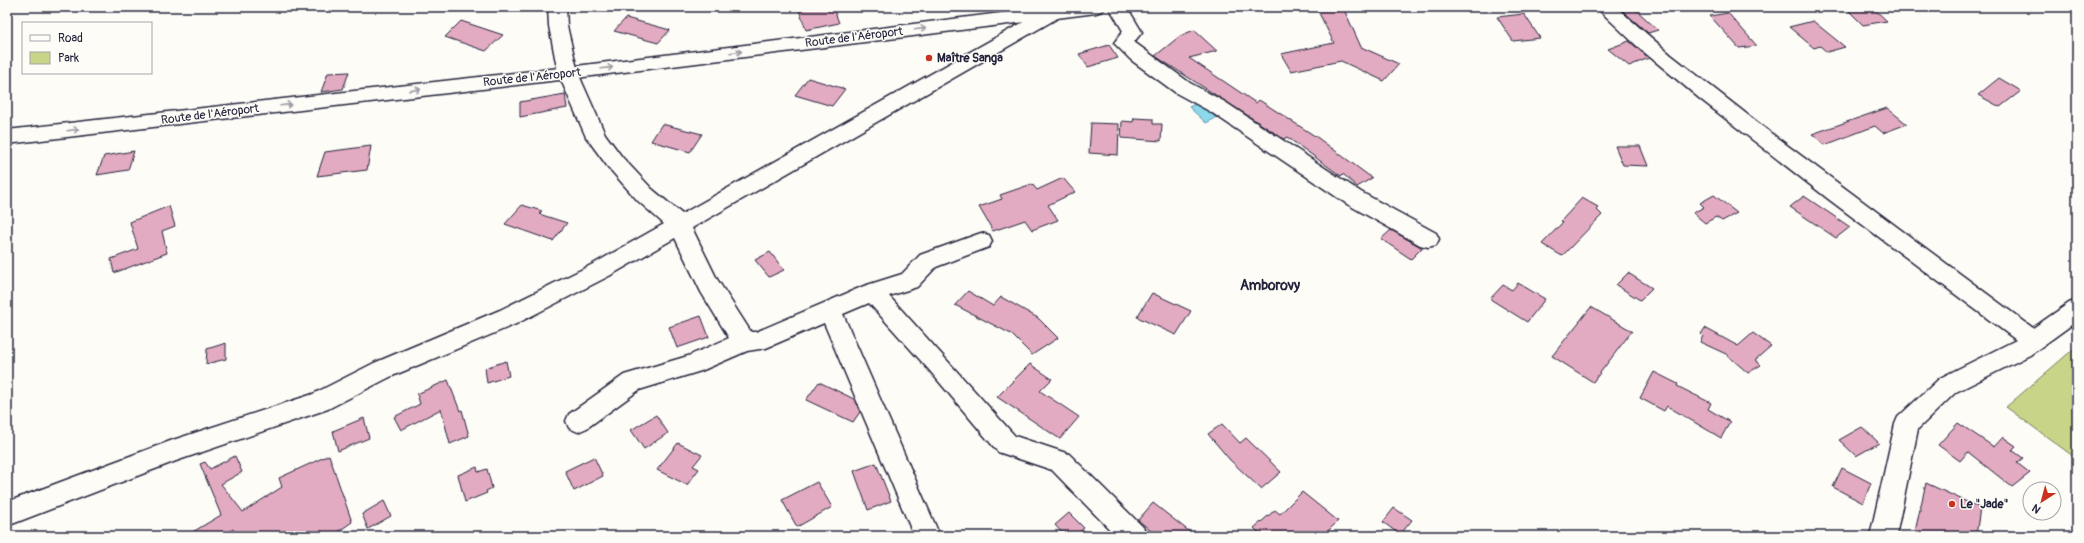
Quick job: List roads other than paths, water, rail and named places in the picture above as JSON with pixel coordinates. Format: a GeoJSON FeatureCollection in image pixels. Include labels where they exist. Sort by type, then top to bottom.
{"type":"FeatureCollection","features":[{"type":"Feature","properties":{"kind":"street"},"geometry":{"type":"LineString","coordinates":[[557,7],[558,26],[568,73],[596,137],[615,162],[645,195],[680,225],[692,253],[736,330],[745,342]]}},
{"type":"Feature","properties":{"kind":"street","name":"Route de l'Aéroport"},"geometry":{"type":"LineString","coordinates":[[7,137],[568,73],[1048,9],[1096,7]]}},
{"type":"Feature","properties":{"kind":"street"},"geometry":{"type":"LineString","coordinates":[[1118,7],[1133,32],[1123,43],[1138,56],[1183,88],[1218,107],[1354,198],[1428,239]]}},
{"type":"Feature","properties":{"kind":"street"},"geometry":{"type":"LineString","coordinates":[[1605,7],[1637,38],[1692,83],[1853,206],[2034,340]]}},
{"type":"Feature","properties":{"kind":"street"},"geometry":{"type":"LineString","coordinates":[[7,514],[173,451],[320,402],[382,370],[508,317],[603,270],[1048,9]]}},
{"type":"Feature","properties":{"kind":"street"},"geometry":{"type":"LineString","coordinates":[[578,421],[632,382],[699,362],[745,342],[758,341],[872,292],[909,281],[928,261],[981,241]]}},
{"type":"Feature","properties":{"kind":"street"},"geometry":{"type":"LineString","coordinates":[[872,292],[938,364],[1007,444],[1060,462],[1134,536]]}},
{"type":"Feature","properties":{"kind":"street"},"geometry":{"type":"LineString","coordinates":[[1883,536],[1907,424],[1948,384],[2022,348],[2077,309]]}},
{"type":"Feature","properties":{"kind":"street"},"geometry":{"type":"LineString","coordinates":[[830,310],[926,536]]}},
{"type":"Feature","properties":{"kind":"water"},"geometry":{"type":"Polygon","coordinates":[[[1199,102],[1216,118],[1206,123],[1189,107],[1199,102]]]}},
{"type":"Feature","properties":{"kind":"place","name":"Maître Sanga"},"geometry":{"type":"Point","coordinates":[929,58]}},
{"type":"Feature","properties":{"kind":"place","name":"Le \"Jade\""},"geometry":{"type":"Point","coordinates":[1952,504]}},
{"type":"Feature","properties":{"kind":"district","name":"Amborovy"},"geometry":{"type":"Point","coordinates":[1270,285]}}]}
